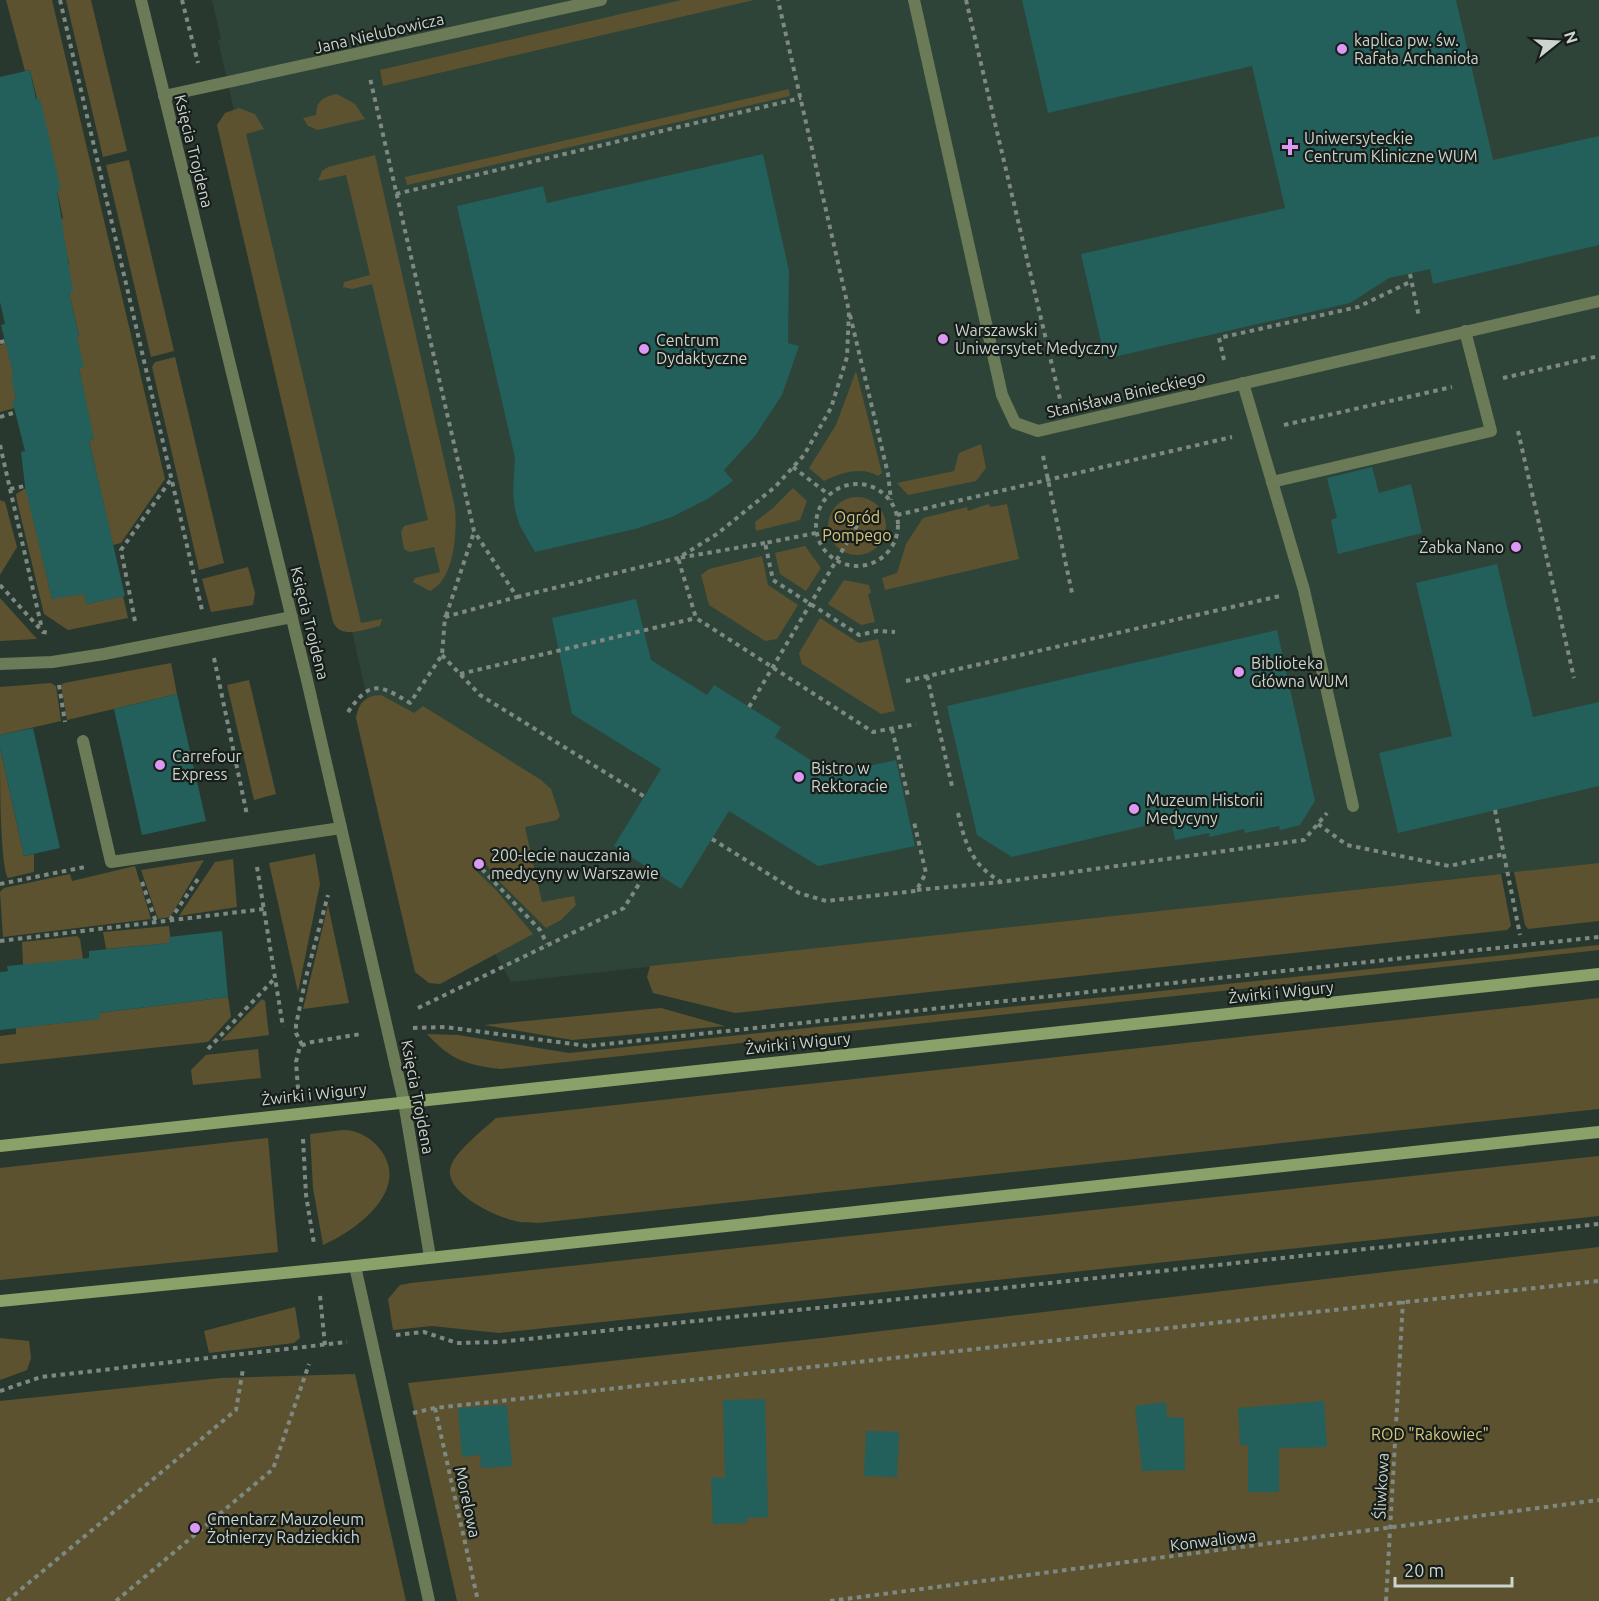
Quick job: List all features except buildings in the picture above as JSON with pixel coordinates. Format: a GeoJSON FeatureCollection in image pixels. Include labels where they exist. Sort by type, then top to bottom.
{"type":"FeatureCollection","features":[{"type":"Feature","properties":{"kind":"main road","name":"Żwirki i Wigury"},"geometry":{"type":"LineString","coordinates":[[0,1146],[1599,974]]}},
{"type":"Feature","properties":{"kind":"main road"},"geometry":{"type":"LineString","coordinates":[[0,1301],[355,1266],[1599,1132]]}},
{"type":"Feature","properties":{"kind":"street","name":"Księcia Trojdena"},"geometry":{"type":"LineString","coordinates":[[141,0],[292,616],[404,1102],[430,1257]]}},
{"type":"Feature","properties":{"kind":"street","name":"Jana Nielubowicza"},"geometry":{"type":"LineString","coordinates":[[164,96],[602,0]]}},
{"type":"Feature","properties":{"kind":"street","name":"Stanisława Binieckiego"},"geometry":{"type":"LineString","coordinates":[[914,0],[1002,395],[1014,423],[1038,431],[1599,301]]}},
{"type":"Feature","properties":{"kind":"street"},"geometry":{"type":"LineString","coordinates":[[1272,482],[1491,432],[1465,331]]}},
{"type":"Feature","properties":{"kind":"street"},"geometry":{"type":"LineString","coordinates":[[1243,383],[1304,590],[1353,806]]}},
{"type":"Feature","properties":{"kind":"street"},"geometry":{"type":"LineString","coordinates":[[0,664],[52,662],[104,654],[292,616]]}},
{"type":"Feature","properties":{"kind":"street"},"geometry":{"type":"LineString","coordinates":[[83,741],[111,862],[340,828]]}},
{"type":"Feature","properties":{"kind":"street"},"geometry":{"type":"LineString","coordinates":[[355,1266],[429,1601]]}},
{"type":"Feature","properties":{"kind":"path"},"geometry":{"type":"LineString","coordinates":[[60,0],[208,633],[253,842],[283,1027]]}},
{"type":"Feature","properties":{"kind":"path"},"geometry":{"type":"LineString","coordinates":[[182,0],[199,67]]}},
{"type":"Feature","properties":{"kind":"path"},"geometry":{"type":"LineString","coordinates":[[778,0],[888,474],[891,500],[897,515],[896,540],[882,559],[859,567],[836,561],[824,549],[816,533],[817,513],[828,494],[849,484],[872,486],[891,500]]}},
{"type":"Feature","properties":{"kind":"path"},"geometry":{"type":"LineString","coordinates":[[966,0],[1060,402],[1071,399]]}},
{"type":"Feature","properties":{"kind":"path"},"geometry":{"type":"LineString","coordinates":[[370,78],[474,531],[517,597]]}},
{"type":"Feature","properties":{"kind":"path"},"geometry":{"type":"LineString","coordinates":[[396,194],[801,98]]}},
{"type":"Feature","properties":{"kind":"path"},"geometry":{"type":"LineString","coordinates":[[1410,274],[1419,317]]}},
{"type":"Feature","properties":{"kind":"path"},"geometry":{"type":"LineString","coordinates":[[1214,365],[1225,363],[1219,338],[1358,307],[1412,281]]}},
{"type":"Feature","properties":{"kind":"path"},"geometry":{"type":"LineString","coordinates":[[678,558],[717,534],[775,487],[804,455],[831,408],[847,357],[849,311]]}},
{"type":"Feature","properties":{"kind":"path"},"geometry":{"type":"LineString","coordinates":[[1408,320],[1430,315]]}},
{"type":"Feature","properties":{"kind":"path"},"geometry":{"type":"LineString","coordinates":[[0,342],[6,341]]}},
{"type":"Feature","properties":{"kind":"path"},"geometry":{"type":"LineString","coordinates":[[1508,390],[1506,378],[1599,356]]}},
{"type":"Feature","properties":{"kind":"path"},"geometry":{"type":"LineString","coordinates":[[897,515],[1479,380]]}},
{"type":"Feature","properties":{"kind":"path"},"geometry":{"type":"LineString","coordinates":[[0,417],[16,412]]}},
{"type":"Feature","properties":{"kind":"path"},"geometry":{"type":"LineString","coordinates":[[1516,424],[1574,678]]}},
{"type":"Feature","properties":{"kind":"path"},"geometry":{"type":"LineString","coordinates":[[0,445],[52,662]]}},
{"type":"Feature","properties":{"kind":"path"},"geometry":{"type":"LineString","coordinates":[[1042,452],[1072,593]]}},
{"type":"Feature","properties":{"kind":"path"},"geometry":{"type":"LineString","coordinates":[[793,467],[828,494]]}},
{"type":"Feature","properties":{"kind":"path"},"geometry":{"type":"LineString","coordinates":[[124,623],[136,621],[121,550],[172,478]]}},
{"type":"Feature","properties":{"kind":"path"},"geometry":{"type":"LineString","coordinates":[[10,489],[25,486]]}},
{"type":"Feature","properties":{"kind":"path"},"geometry":{"type":"LineString","coordinates":[[749,707],[813,604],[861,519]]}},
{"type":"Feature","properties":{"kind":"path"},"geometry":{"type":"LineString","coordinates":[[348,712],[361,693],[376,688],[390,691],[410,703],[442,655],[445,616],[474,531]]}},
{"type":"Feature","properties":{"kind":"path"},"geometry":{"type":"LineString","coordinates":[[445,616],[678,558],[816,533]]}},
{"type":"Feature","properties":{"kind":"path"},"geometry":{"type":"LineString","coordinates":[[765,543],[773,580],[860,635],[877,631],[895,632]]}},
{"type":"Feature","properties":{"kind":"path"},"geometry":{"type":"LineString","coordinates":[[678,558],[696,618],[873,732],[916,724]]}},
{"type":"Feature","properties":{"kind":"path"},"geometry":{"type":"LineString","coordinates":[[0,585],[43,632],[55,633]]}},
{"type":"Feature","properties":{"kind":"path"},"geometry":{"type":"LineString","coordinates":[[906,681],[1304,590]]}},
{"type":"Feature","properties":{"kind":"path"},"geometry":{"type":"LineString","coordinates":[[459,674],[696,618]]}},
{"type":"Feature","properties":{"kind":"path"},"geometry":{"type":"LineString","coordinates":[[442,655],[480,695],[645,797]]}},
{"type":"Feature","properties":{"kind":"path"},"geometry":{"type":"LineString","coordinates":[[927,676],[952,786]]}},
{"type":"Feature","properties":{"kind":"path"},"geometry":{"type":"LineString","coordinates":[[57,679],[65,724],[83,741]]}},
{"type":"Feature","properties":{"kind":"path"},"geometry":{"type":"LineString","coordinates":[[892,729],[908,796]]}},
{"type":"Feature","properties":{"kind":"path"},"geometry":{"type":"LineString","coordinates":[[712,839],[799,893],[826,901],[1001,882],[1304,840],[1333,806]]}},
{"type":"Feature","properties":{"kind":"path"},"geometry":{"type":"LineString","coordinates":[[1495,810],[1520,935]]}},
{"type":"Feature","properties":{"kind":"path"},"geometry":{"type":"LineString","coordinates":[[958,813],[970,855],[980,867],[1001,882]]}},
{"type":"Feature","properties":{"kind":"path"},"geometry":{"type":"LineString","coordinates":[[914,822],[926,873],[916,891]]}},
{"type":"Feature","properties":{"kind":"path"},"geometry":{"type":"LineString","coordinates":[[1318,824],[1347,845],[1449,867],[1505,854]]}},
{"type":"Feature","properties":{"kind":"path"},"geometry":{"type":"LineString","coordinates":[[170,921],[219,847]]}},
{"type":"Feature","properties":{"kind":"path"},"geometry":{"type":"LineString","coordinates":[[134,859],[156,922]]}},
{"type":"Feature","properties":{"kind":"path"},"geometry":{"type":"LineString","coordinates":[[0,884],[111,862]]}},
{"type":"Feature","properties":{"kind":"path"},"geometry":{"type":"LineString","coordinates":[[418,1008],[624,908],[649,868]]}},
{"type":"Feature","properties":{"kind":"path"},"geometry":{"type":"LineString","coordinates":[[482,869],[540,930],[547,944]]}},
{"type":"Feature","properties":{"kind":"path"},"geometry":{"type":"LineString","coordinates":[[302,1045],[296,1033],[296,1025],[306,977],[331,885]]}},
{"type":"Feature","properties":{"kind":"path"},"geometry":{"type":"LineString","coordinates":[[0,941],[265,909]]}},
{"type":"Feature","properties":{"kind":"path"},"geometry":{"type":"LineString","coordinates":[[419,1028],[453,1028],[588,1046],[1599,938]]}},
{"type":"Feature","properties":{"kind":"path"},"geometry":{"type":"LineString","coordinates":[[208,1049],[276,977]]}},
{"type":"Feature","properties":{"kind":"path"},"geometry":{"type":"LineString","coordinates":[[297,1075],[296,1055],[302,1045],[347,1036]]}},
{"type":"Feature","properties":{"kind":"path"},"geometry":{"type":"LineString","coordinates":[[303,1133],[306,1195],[315,1248]]}},
{"type":"Feature","properties":{"kind":"path"},"geometry":{"type":"LineString","coordinates":[[394,1335],[424,1332],[457,1343],[500,1342],[1599,1224]]}},
{"type":"Feature","properties":{"kind":"path"},"geometry":{"type":"LineString","coordinates":[[414,1413],[435,1408],[1599,1281]]}},
{"type":"Feature","properties":{"kind":"path"},"geometry":{"type":"LineString","coordinates":[[319,1288],[325,1345]]}},
{"type":"Feature","properties":{"kind":"path","name":"Śliwkowa"},"geometry":{"type":"LineString","coordinates":[[1386,1601],[1403,1301]]}},
{"type":"Feature","properties":{"kind":"path"},"geometry":{"type":"LineString","coordinates":[[0,1391],[41,1377],[352,1341]]}},
{"type":"Feature","properties":{"kind":"path"},"geometry":{"type":"LineString","coordinates":[[116,1601],[273,1469],[309,1364]]}},
{"type":"Feature","properties":{"kind":"path"},"geometry":{"type":"LineString","coordinates":[[7,1601],[236,1410],[243,1369]]}},
{"type":"Feature","properties":{"kind":"path","name":"Morelowa"},"geometry":{"type":"LineString","coordinates":[[435,1408],[478,1601]]}},
{"type":"Feature","properties":{"kind":"path","name":"Konwaliowa"},"geometry":{"type":"LineString","coordinates":[[830,1601],[1599,1500]]}},
{"type":"Feature","properties":{"kind":"shaded area","name":"Warszawski Uniwersytet Medyczny"},"geometry":{"type":"Polygon","coordinates":[[[212,0],[1599,0],[1599,863],[511,982],[496,955],[417,918],[218,40],[221,39],[212,0]]]}},
{"type":"Feature","properties":{"kind":"green space"},"geometry":{"type":"Polygon","coordinates":[[[6,0],[52,0],[165,479],[121,543],[113,545],[89,440],[93,439],[79,368],[77,337],[79,336],[69,293],[67,265],[69,264],[60,220],[63,218],[57,190],[60,190],[30,70],[25,71],[6,0]]]}},
{"type":"Feature","properties":{"kind":"green space"},"geometry":{"type":"Polygon","coordinates":[[[66,0],[91,0],[127,151],[103,157],[66,0]]]}},
{"type":"Feature","properties":{"kind":"green space"},"geometry":{"type":"Polygon","coordinates":[[[681,0],[754,0],[383,86],[380,70],[681,0]]]}},
{"type":"Feature","properties":{"kind":"green space"},"geometry":{"type":"Polygon","coordinates":[[[789,89],[790,96],[407,185],[405,177],[789,89]]]}},
{"type":"Feature","properties":{"kind":"green space"},"geometry":{"type":"Polygon","coordinates":[[[337,94],[355,104],[365,119],[318,130],[308,126],[303,118],[316,115],[322,100],[337,94]]]}},
{"type":"Feature","properties":{"kind":"green space"},"geometry":{"type":"Polygon","coordinates":[[[239,108],[255,114],[264,129],[246,134],[361,623],[382,619],[380,626],[361,631],[342,631],[333,622],[217,125],[225,113],[239,108]]]}},
{"type":"Feature","properties":{"kind":"green space"},"geometry":{"type":"Polygon","coordinates":[[[375,155],[455,508],[453,554],[445,576],[430,591],[413,582],[415,578],[440,572],[434,547],[410,552],[404,549],[401,532],[404,526],[428,520],[372,284],[352,289],[343,287],[344,282],[370,275],[346,175],[318,181],[322,171],[328,167],[375,155]]]}},
{"type":"Feature","properties":{"kind":"green space"},"geometry":{"type":"Polygon","coordinates":[[[129,160],[174,351],[151,357],[106,165],[129,160]]]}},
{"type":"Feature","properties":{"kind":"green space"},"geometry":{"type":"Polygon","coordinates":[[[6,343],[14,377],[12,377],[16,399],[15,408],[0,412],[0,345],[6,343]]]}},
{"type":"Feature","properties":{"kind":"green space"},"geometry":{"type":"Polygon","coordinates":[[[175,357],[224,563],[199,570],[152,367],[155,362],[175,357]]]}},
{"type":"Feature","properties":{"kind":"green space"},"geometry":{"type":"Polygon","coordinates":[[[856,371],[882,473],[878,476],[858,471],[837,475],[824,481],[809,468],[836,425],[856,371]]]}},
{"type":"Feature","properties":{"kind":"green space"},"geometry":{"type":"Polygon","coordinates":[[[981,444],[986,468],[976,481],[908,495],[897,483],[954,471],[959,453],[981,444]]]}},
{"type":"Feature","properties":{"kind":"green space"},"geometry":{"type":"Polygon","coordinates":[[[26,488],[52,599],[82,586],[87,604],[123,596],[128,618],[68,630],[44,614],[16,494],[26,488]]]}},
{"type":"Feature","properties":{"kind":"green space"},"geometry":{"type":"Polygon","coordinates":[[[793,488],[807,501],[800,520],[756,531],[755,522],[793,488]]]}},
{"type":"Feature","properties":{"kind":"green space","name":"Ogród Pompego"},"geometry":{"type":"Polygon","coordinates":[[[851,497],[863,497],[878,505],[886,520],[886,532],[878,547],[863,555],[851,555],[836,547],[828,532],[828,520],[836,505],[851,497]]]}},
{"type":"Feature","properties":{"kind":"green space"},"geometry":{"type":"Polygon","coordinates":[[[0,500],[5,502],[17,547],[0,575],[0,500]]]}},
{"type":"Feature","properties":{"kind":"green space"},"geometry":{"type":"Polygon","coordinates":[[[988,504],[991,507],[1007,504],[1019,559],[885,590],[882,578],[897,573],[906,544],[923,518],[967,507],[968,511],[988,504]]]}},
{"type":"Feature","properties":{"kind":"green space"},"geometry":{"type":"Polygon","coordinates":[[[805,546],[821,568],[806,591],[780,574],[775,553],[805,546]]]}},
{"type":"Feature","properties":{"kind":"green space"},"geometry":{"type":"Polygon","coordinates":[[[762,556],[768,585],[798,605],[777,639],[765,641],[709,605],[701,575],[709,569],[762,556]]]}},
{"type":"Feature","properties":{"kind":"green space"},"geometry":{"type":"Polygon","coordinates":[[[248,567],[255,593],[253,605],[211,612],[202,579],[248,567]]]}},
{"type":"Feature","properties":{"kind":"green space"},"geometry":{"type":"Polygon","coordinates":[[[844,580],[869,585],[871,593],[868,594],[875,622],[861,625],[828,604],[844,580]]]}},
{"type":"Feature","properties":{"kind":"green space"},"geometry":{"type":"Polygon","coordinates":[[[0,598],[37,639],[0,641],[0,598]]]}},
{"type":"Feature","properties":{"kind":"green space"},"geometry":{"type":"Polygon","coordinates":[[[820,618],[859,643],[878,639],[895,711],[881,714],[802,664],[799,653],[820,618]]]}},
{"type":"Feature","properties":{"kind":"green space"},"geometry":{"type":"Polygon","coordinates":[[[171,663],[177,694],[67,720],[61,685],[64,683],[171,663]]]}},
{"type":"Feature","properties":{"kind":"green space"},"geometry":{"type":"Polygon","coordinates":[[[249,680],[276,794],[254,800],[227,685],[249,680]]]}},
{"type":"Feature","properties":{"kind":"green space"},"geometry":{"type":"Polygon","coordinates":[[[51,683],[56,686],[61,721],[0,735],[0,687],[51,683]]]}},
{"type":"Feature","properties":{"kind":"green space"},"geometry":{"type":"Polygon","coordinates":[[[381,695],[414,713],[423,706],[541,780],[551,789],[560,816],[557,820],[525,827],[542,902],[574,896],[576,905],[561,920],[546,928],[499,881],[481,858],[474,869],[496,890],[533,934],[440,984],[429,983],[415,972],[356,718],[359,708],[367,698],[381,695]]]}},
{"type":"Feature","properties":{"kind":"green space"},"geometry":{"type":"Polygon","coordinates":[[[0,748],[24,856],[34,854],[34,872],[8,878],[3,855],[0,748]]]}},
{"type":"Feature","properties":{"kind":"green space"},"geometry":{"type":"Polygon","coordinates":[[[315,854],[320,884],[298,992],[269,863],[315,854]]]}},
{"type":"Feature","properties":{"kind":"green space"},"geometry":{"type":"Polygon","coordinates":[[[233,859],[237,907],[179,916],[215,862],[233,859]]]}},
{"type":"Feature","properties":{"kind":"green space"},"geometry":{"type":"Polygon","coordinates":[[[204,860],[170,917],[158,919],[141,870],[204,860]]]}},
{"type":"Feature","properties":{"kind":"green space"},"geometry":{"type":"Polygon","coordinates":[[[1599,863],[1599,921],[1528,929],[1525,925],[1514,872],[1599,863]]]}},
{"type":"Feature","properties":{"kind":"green space"},"geometry":{"type":"Polygon","coordinates":[[[135,866],[151,919],[3,937],[0,892],[4,888],[70,874],[72,881],[135,866]]]}},
{"type":"Feature","properties":{"kind":"green space"},"geometry":{"type":"Polygon","coordinates":[[[1501,874],[1511,926],[1507,930],[735,1013],[653,993],[647,977],[650,966],[1501,874]]]}},
{"type":"Feature","properties":{"kind":"green space"},"geometry":{"type":"Polygon","coordinates":[[[328,905],[349,1003],[303,1009],[328,905]]]}},
{"type":"Feature","properties":{"kind":"green space"},"geometry":{"type":"Polygon","coordinates":[[[169,926],[171,943],[106,949],[103,932],[169,926]]]}},
{"type":"Feature","properties":{"kind":"green space"},"geometry":{"type":"Polygon","coordinates":[[[77,936],[80,939],[83,959],[23,965],[22,942],[77,936]]]}},
{"type":"Feature","properties":{"kind":"green space"},"geometry":{"type":"Polygon","coordinates":[[[1599,945],[1599,950],[501,1069],[478,1066],[460,1060],[444,1050],[427,1034],[458,1035],[569,1053],[1599,945]]]}},
{"type":"Feature","properties":{"kind":"green space"},"geometry":{"type":"Polygon","coordinates":[[[228,997],[231,1017],[208,1042],[0,1064],[0,1036],[16,1034],[16,1028],[99,1019],[99,1013],[228,997]]]}},
{"type":"Feature","properties":{"kind":"green space"},"geometry":{"type":"Polygon","coordinates":[[[1599,998],[1599,1109],[538,1223],[520,1222],[496,1215],[464,1195],[451,1178],[450,1169],[457,1156],[496,1118],[1599,998]]]}},
{"type":"Feature","properties":{"kind":"green space"},"geometry":{"type":"Polygon","coordinates":[[[262,999],[265,1001],[269,1035],[221,1041],[262,999]]]}},
{"type":"Feature","properties":{"kind":"green space"},"geometry":{"type":"Polygon","coordinates":[[[661,1008],[725,1026],[572,1040],[484,1025],[661,1008]]]}},
{"type":"Feature","properties":{"kind":"green space"},"geometry":{"type":"Polygon","coordinates":[[[258,1049],[261,1078],[193,1085],[191,1070],[206,1055],[258,1049]]]}},
{"type":"Feature","properties":{"kind":"green space"},"geometry":{"type":"Polygon","coordinates":[[[343,1130],[367,1137],[379,1148],[388,1163],[389,1178],[385,1193],[376,1207],[350,1230],[323,1245],[313,1188],[310,1134],[343,1130]]]}},
{"type":"Feature","properties":{"kind":"green space"},"geometry":{"type":"Polygon","coordinates":[[[268,1138],[278,1252],[0,1280],[0,1168],[268,1138]]]}},
{"type":"Feature","properties":{"kind":"green space"},"geometry":{"type":"Polygon","coordinates":[[[1599,1156],[1599,1216],[499,1333],[432,1326],[393,1330],[388,1299],[400,1285],[411,1283],[1599,1156]]]}},
{"type":"Feature","properties":{"kind":"green space","name":"ROD \"Rakowiec\""},"geometry":{"type":"Polygon","coordinates":[[[1599,1247],[1599,1601],[457,1601],[408,1383],[813,1339],[1599,1247]]]}},
{"type":"Feature","properties":{"kind":"green space"},"geometry":{"type":"Polygon","coordinates":[[[295,1307],[300,1338],[294,1343],[209,1353],[204,1331],[295,1307]]]}},
{"type":"Feature","properties":{"kind":"green space"},"geometry":{"type":"Polygon","coordinates":[[[0,1338],[29,1341],[31,1358],[27,1370],[0,1380],[0,1338]]]}},
{"type":"Feature","properties":{"kind":"green space","name":"Cmentarz Mauzoleum Żołnierzy Radzieckich"},"geometry":{"type":"Polygon","coordinates":[[[355,1374],[406,1601],[0,1601],[0,1401],[221,1378],[355,1374]]]}},
{"type":"Feature","properties":{"kind":"place","name":"kaplica pw. św. Rafała Archanioła"},"geometry":{"type":"Point","coordinates":[1342,49]}},
{"type":"Feature","properties":{"kind":"place","name":"Uniwersyteckie Centrum Kliniczne WUM"},"geometry":{"type":"Point","coordinates":[1290,147]}},
{"type":"Feature","properties":{"kind":"place","name":"Warszawski Uniwersytet Medyczny"},"geometry":{"type":"Point","coordinates":[943,339]}},
{"type":"Feature","properties":{"kind":"place","name":"Centrum Dydaktyczne"},"geometry":{"type":"Point","coordinates":[644,349]}},
{"type":"Feature","properties":{"kind":"place","name":"Żabka Nano"},"geometry":{"type":"Point","coordinates":[1516,547]}},
{"type":"Feature","properties":{"kind":"place","name":"Biblioteka Główna WUM"},"geometry":{"type":"Point","coordinates":[1239,672]}},
{"type":"Feature","properties":{"kind":"place","name":"Carrefour Express"},"geometry":{"type":"Point","coordinates":[160,765]}},
{"type":"Feature","properties":{"kind":"place","name":"Bistro w Rektoracie"},"geometry":{"type":"Point","coordinates":[799,777]}},
{"type":"Feature","properties":{"kind":"place","name":"Muzeum Historii Medycyny"},"geometry":{"type":"Point","coordinates":[1134,809]}},
{"type":"Feature","properties":{"kind":"place","name":"200-lecie nauczania medycyny w Warszawie"},"geometry":{"type":"Point","coordinates":[479,864]}},
{"type":"Feature","properties":{"kind":"place","name":"Cmentarz Mauzoleum Żołnierzy Radzieckich"},"geometry":{"type":"Point","coordinates":[195,1528]}}]}
